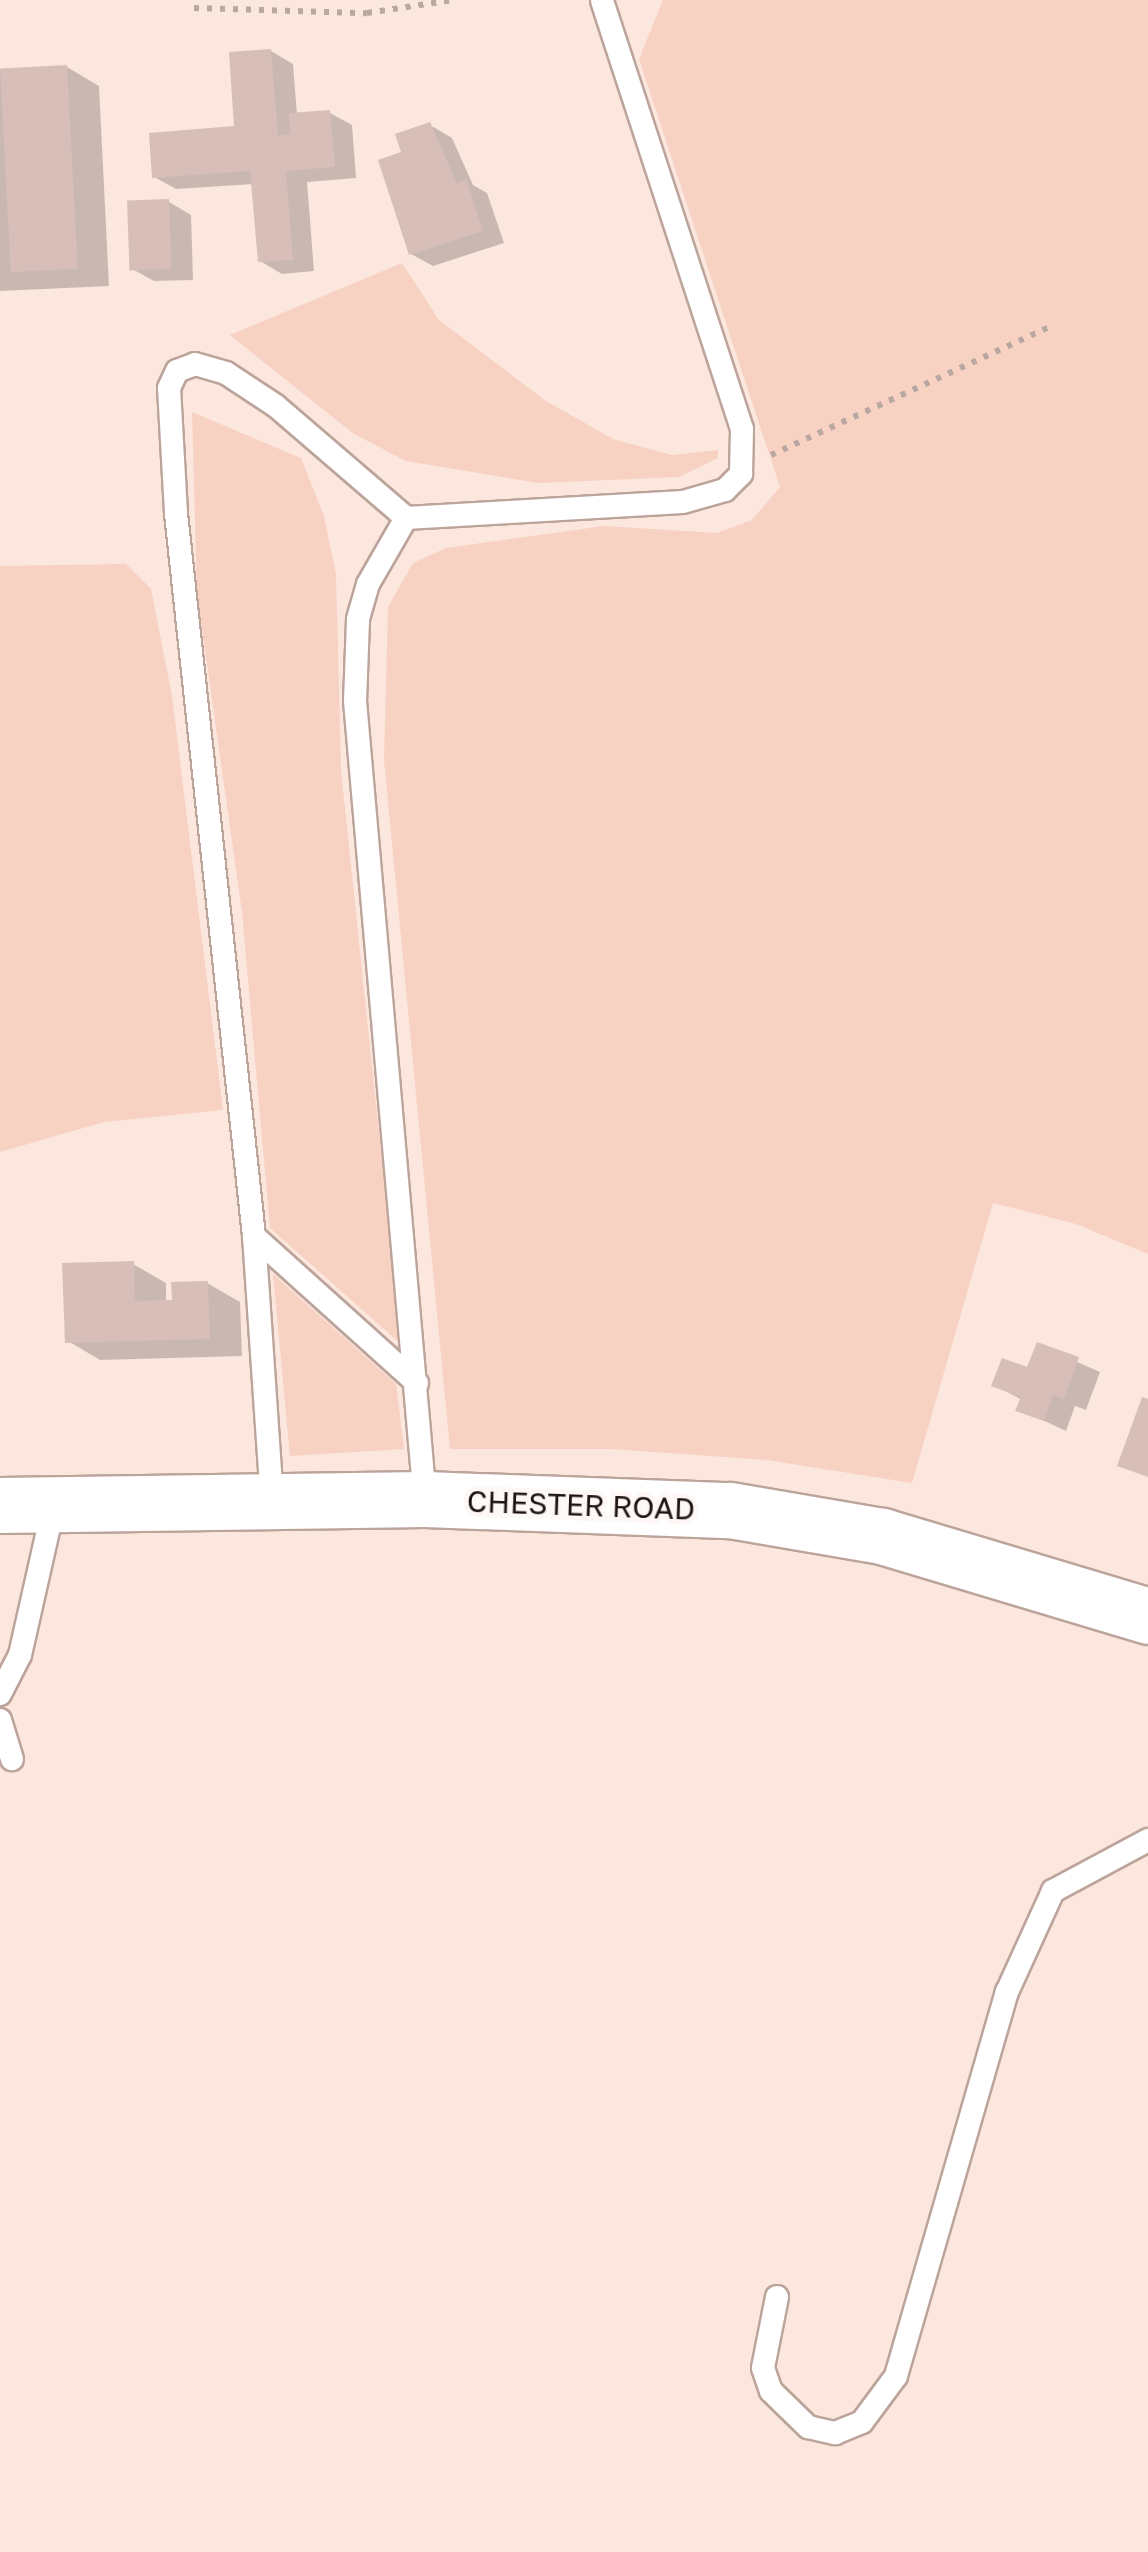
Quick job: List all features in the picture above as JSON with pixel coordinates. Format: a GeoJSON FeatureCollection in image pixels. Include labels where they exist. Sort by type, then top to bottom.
{"type":"FeatureCollection","features":[{"type":"Feature","properties":{"kind":"main road","name":"CHESTER ROAD"},"geometry":{"type":"LineString","coordinates":[[0,1504],[425,1499],[730,1510],[882,1536],[1148,1616]]}},
{"type":"Feature","properties":{"kind":"lane"},"geometry":{"type":"LineString","coordinates":[[272,1500],[254,1236],[176,513],[169,388],[177,371],[195,364],[251,388],[406,518],[683,502],[725,490],[740,474],[746,453],[742,429],[602,0]]}},
{"type":"Feature","properties":{"kind":"lane"},"geometry":{"type":"LineString","coordinates":[[406,518],[363,602],[355,700],[425,1499]]}},
{"type":"Feature","properties":{"kind":"lane"},"geometry":{"type":"LineString","coordinates":[[254,1236],[417,1383]]}},
{"type":"Feature","properties":{"kind":"lane"},"geometry":{"type":"LineString","coordinates":[[0,1694],[20,1655],[54,1504]]}},
{"type":"Feature","properties":{"kind":"lane"},"geometry":{"type":"LineString","coordinates":[[0,1720],[12,1759]]}},
{"type":"Feature","properties":{"kind":"lane"},"geometry":{"type":"LineString","coordinates":[[777,2298],[762,2368],[771,2390],[808,2427],[835,2432],[862,2422],[896,2376],[1007,1992],[1053,1891],[1148,1840]]}},
{"type":"Feature","properties":{"kind":"path"},"geometry":{"type":"LineString","coordinates":[[194,8],[367,13],[453,0]]}},
{"type":"Feature","properties":{"kind":"path"},"geometry":{"type":"LineString","coordinates":[[740,474],[1052,326]]}},
{"type":"Feature","properties":{"kind":"shaded area"},"geometry":{"type":"Polygon","coordinates":[[[663,0],[1148,0],[1148,1254],[1076,1224],[993,1203],[912,1483],[767,1460],[611,1449],[450,1449],[384,760],[388,607],[413,563],[446,548],[604,526],[717,533],[752,520],[780,487],[639,59],[663,0]]]}},
{"type":"Feature","properties":{"kind":"shaded area"},"geometry":{"type":"Polygon","coordinates":[[[402,263],[439,320],[546,401],[613,439],[672,455],[718,450],[718,458],[679,477],[538,483],[406,461],[354,434],[230,335],[402,263]]]}},
{"type":"Feature","properties":{"kind":"shaded area"},"geometry":{"type":"Polygon","coordinates":[[[192,412],[301,458],[324,516],[336,574],[341,770],[401,1344],[270,1228],[242,912],[197,593],[192,412]]]}},
{"type":"Feature","properties":{"kind":"shaded area"},"geometry":{"type":"Polygon","coordinates":[[[126,564],[151,589],[172,696],[223,1110],[104,1122],[0,1152],[0,566],[126,564]]]}},
{"type":"Feature","properties":{"kind":"shaded area"},"geometry":{"type":"Polygon","coordinates":[[[273,1274],[396,1384],[404,1449],[290,1456],[273,1274]]]}},
{"type":"Feature","properties":{"kind":"building"},"geometry":{"type":"Polygon","coordinates":[[[271,49],[278,136],[290,134],[289,113],[330,110],[335,167],[286,171],[293,260],[258,262],[250,171],[152,178],[149,133],[234,126],[229,52],[271,49]]]}},
{"type":"Feature","properties":{"kind":"building"},"geometry":{"type":"Polygon","coordinates":[[[67,65],[78,269],[11,272],[0,69],[67,65]]]}},
{"type":"Feature","properties":{"kind":"building"},"geometry":{"type":"Polygon","coordinates":[[[430,122],[457,184],[466,178],[483,231],[409,255],[378,160],[401,152],[395,134],[430,122]]]}},
{"type":"Feature","properties":{"kind":"building"},"geometry":{"type":"Polygon","coordinates":[[[169,199],[171,269],[129,270],[127,200],[169,199]]]}},
{"type":"Feature","properties":{"kind":"building"},"geometry":{"type":"Polygon","coordinates":[[[134,1261],[135,1301],[172,1300],[171,1282],[208,1281],[210,1339],[65,1343],[62,1263],[134,1261]]]}},
{"type":"Feature","properties":{"kind":"building"},"geometry":{"type":"Polygon","coordinates":[[[1037,1342],[1079,1357],[1064,1399],[1053,1395],[1044,1421],[1015,1411],[1021,1397],[991,1386],[1002,1358],[1027,1367],[1037,1342]]]}},
{"type":"Feature","properties":{"kind":"building"},"geometry":{"type":"Polygon","coordinates":[[[1142,1397],[1148,1399],[1148,1477],[1117,1466],[1142,1397]]]}}]}
